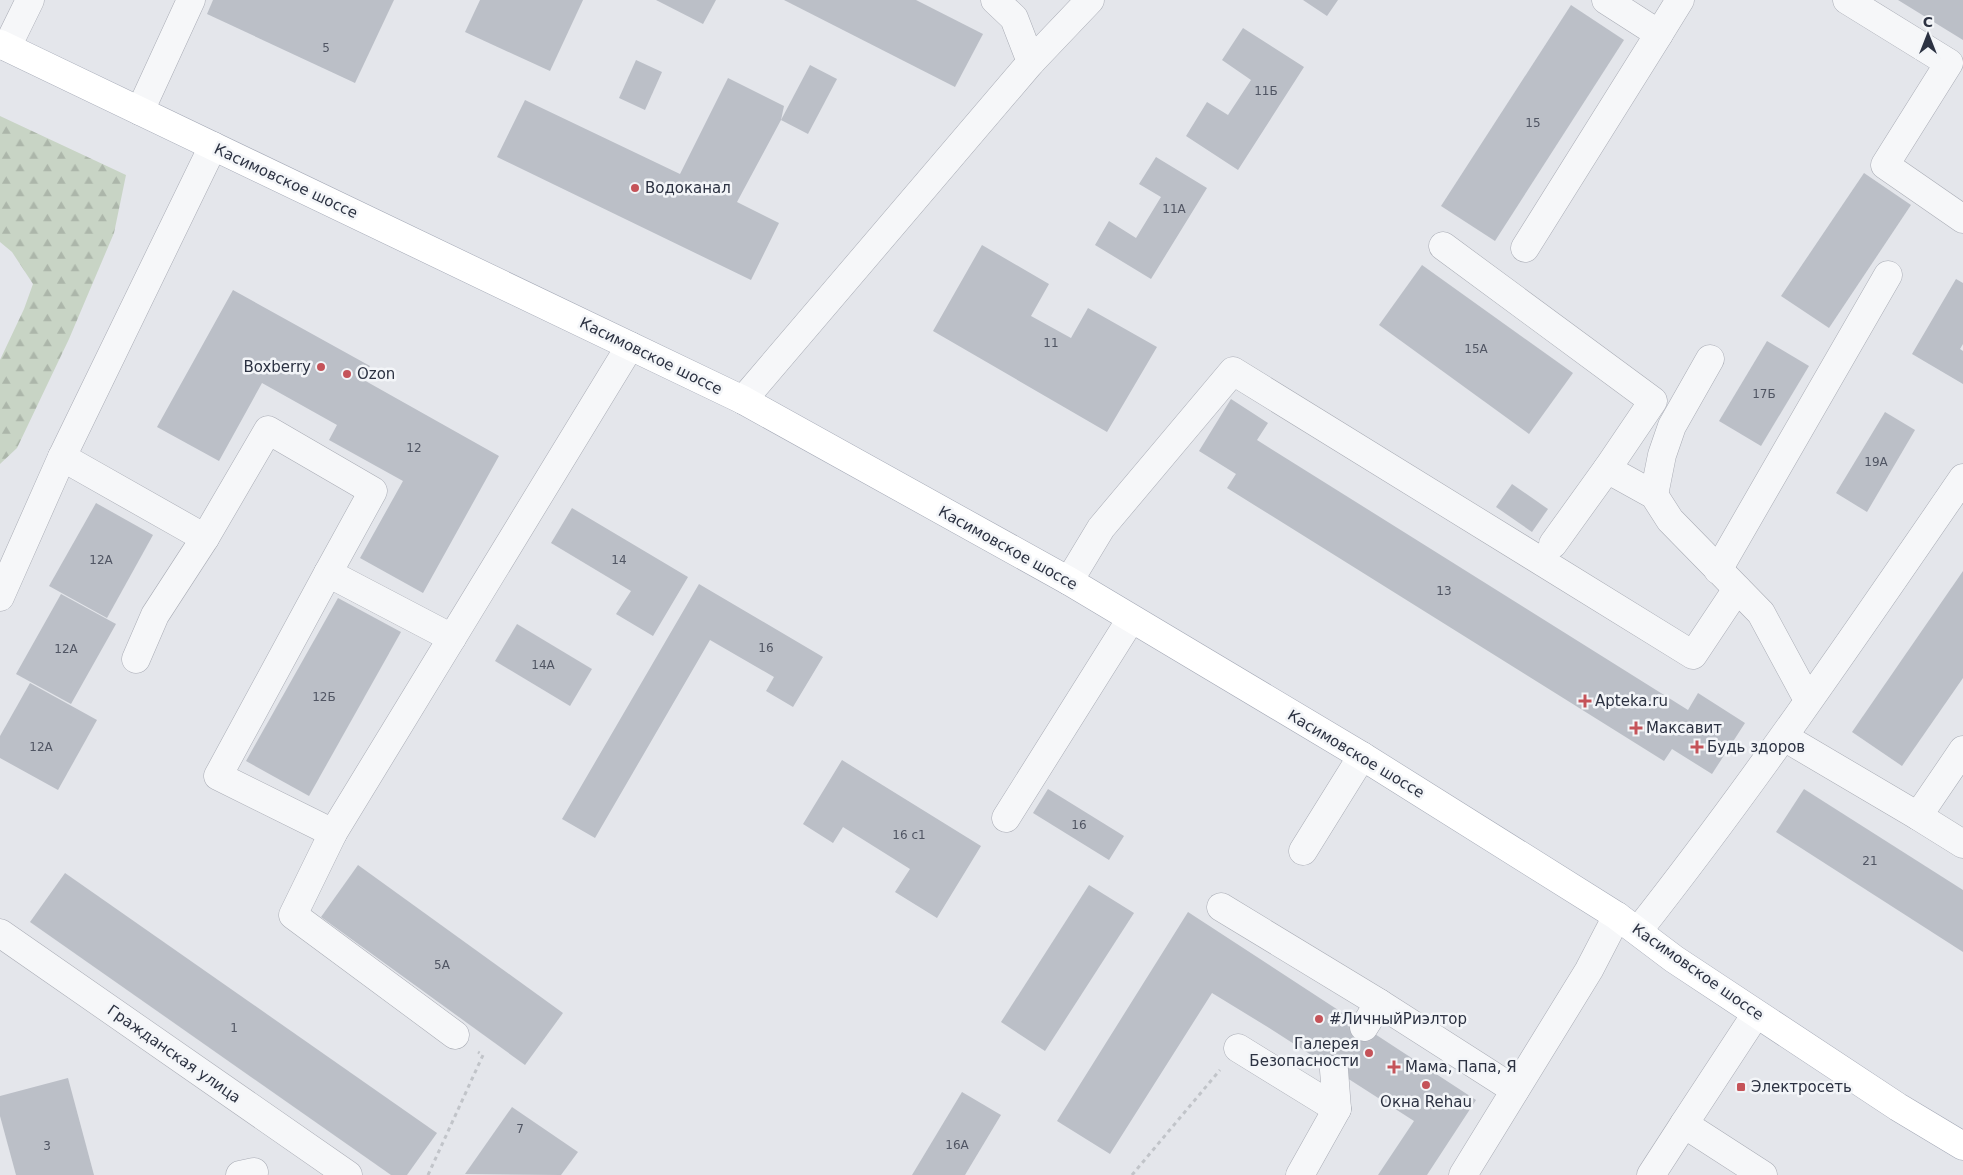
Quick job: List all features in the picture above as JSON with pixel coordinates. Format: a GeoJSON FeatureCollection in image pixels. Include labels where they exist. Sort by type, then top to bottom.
{"type":"FeatureCollection","features":[{"type":"Feature","properties":{"kind":"main road","name":"Касимовское шоссе"},"geometry":{"type":"LineString","coordinates":[[3,45],[743,400],[1069,581],[1362,756],[1627,923],[1674,959],[1756,1014],[1898,1107],[1963,1146]]}},
{"type":"Feature","properties":{"kind":"street"},"geometry":{"type":"LineString","coordinates":[[3,45],[30,0]]}},
{"type":"Feature","properties":{"kind":"street"},"geometry":{"type":"LineString","coordinates":[[140,111],[190,0]]}},
{"type":"Feature","properties":{"kind":"street"},"geometry":{"type":"LineString","coordinates":[[995,0],[1014,18],[1032,62]]}},
{"type":"Feature","properties":{"kind":"street"},"geometry":{"type":"LineString","coordinates":[[743,400],[1032,62],[1090,0]]}},
{"type":"Feature","properties":{"kind":"street"},"geometry":{"type":"LineString","coordinates":[[1606,0],[1659,34]]}},
{"type":"Feature","properties":{"kind":"street"},"geometry":{"type":"LineString","coordinates":[[1525,248],[1680,0]]}},
{"type":"Feature","properties":{"kind":"street"},"geometry":{"type":"LineString","coordinates":[[1847,0],[1949,63],[1885,165],[1963,219]]}},
{"type":"Feature","properties":{"kind":"street"},"geometry":{"type":"LineString","coordinates":[[0,597],[62,457],[213,146]]}},
{"type":"Feature","properties":{"kind":"street"},"geometry":{"type":"LineString","coordinates":[[1442,246],[1653,401],[1608,469],[1553,544]]}},
{"type":"Feature","properties":{"kind":"street"},"geometry":{"type":"LineString","coordinates":[[1718,570],[1888,275]]}},
{"type":"Feature","properties":{"kind":"street"},"geometry":{"type":"LineString","coordinates":[[455,1035],[293,915],[333,833],[630,346]]}},
{"type":"Feature","properties":{"kind":"street"},"geometry":{"type":"LineString","coordinates":[[1654,495],[1662,455],[1672,426],[1710,359]]}},
{"type":"Feature","properties":{"kind":"street"},"geometry":{"type":"LineString","coordinates":[[1069,581],[1102,528],[1233,371],[1692,656],[1737,589]]}},
{"type":"Feature","properties":{"kind":"street"},"geometry":{"type":"LineString","coordinates":[[136,659],[155,616],[205,538],[268,430],[374,491],[218,776],[333,833]]}},
{"type":"Feature","properties":{"kind":"street"},"geometry":{"type":"LineString","coordinates":[[62,457],[205,538]]}},
{"type":"Feature","properties":{"kind":"street"},"geometry":{"type":"LineString","coordinates":[[1608,469],[1654,495],[1670,520],[1761,613],[1808,700]]}},
{"type":"Feature","properties":{"kind":"street"},"geometry":{"type":"LineString","coordinates":[[1463,1175],[1589,970],[1627,923],[1670,890],[1784,737],[1963,478]]}},
{"type":"Feature","properties":{"kind":"street"},"geometry":{"type":"LineString","coordinates":[[328,573],[452,638]]}},
{"type":"Feature","properties":{"kind":"street"},"geometry":{"type":"LineString","coordinates":[[1006,818],[1131,619]]}},
{"type":"Feature","properties":{"kind":"street"},"geometry":{"type":"LineString","coordinates":[[1784,737],[1963,844]]}},
{"type":"Feature","properties":{"kind":"street"},"geometry":{"type":"LineString","coordinates":[[1918,816],[1963,750]]}},
{"type":"Feature","properties":{"kind":"street"},"geometry":{"type":"LineString","coordinates":[[1303,851],[1362,756]]}},
{"type":"Feature","properties":{"kind":"street"},"geometry":{"type":"LineString","coordinates":[[1221,907],[1379,1003],[1515,1090]]}},
{"type":"Feature","properties":{"kind":"street","name":"Гражданская улица"},"geometry":{"type":"LineString","coordinates":[[0,934],[348,1175]]}},
{"type":"Feature","properties":{"kind":"street"},"geometry":{"type":"LineString","coordinates":[[1364,1026],[1379,1003]]}},
{"type":"Feature","properties":{"kind":"street"},"geometry":{"type":"LineString","coordinates":[[1652,1175],[1756,1014]]}},
{"type":"Feature","properties":{"kind":"street"},"geometry":{"type":"LineString","coordinates":[[1238,1048],[1337,1109]]}},
{"type":"Feature","properties":{"kind":"street"},"geometry":{"type":"LineString","coordinates":[[1300,1175],[1337,1109],[1334,1070]]}},
{"type":"Feature","properties":{"kind":"street"},"geometry":{"type":"LineString","coordinates":[[1684,1124],[1763,1175]]}},
{"type":"Feature","properties":{"kind":"path"},"geometry":{"type":"LineString","coordinates":[[428,1175],[483,1055],[455,1035]]}},
{"type":"Feature","properties":{"kind":"path"},"geometry":{"type":"LineString","coordinates":[[1132,1175],[1238,1048]]}},
{"type":"Feature","properties":{"kind":"green space"},"geometry":{"type":"Polygon","coordinates":[[[0,116],[126,175],[114,233],[69,339],[17,448],[0,464],[0,360],[24,309],[33,284],[12,252],[0,242],[0,116]]]}},
{"type":"Feature","properties":{"kind":"building"},"geometry":{"type":"Polygon","coordinates":[[[213,0],[394,0],[355,83],[207,14],[213,0]]]}},
{"type":"Feature","properties":{"kind":"building"},"geometry":{"type":"Polygon","coordinates":[[[480,0],[583,0],[550,71],[465,32],[480,0]]]}},
{"type":"Feature","properties":{"kind":"building"},"geometry":{"type":"Polygon","coordinates":[[[656,0],[716,0],[703,24],[656,0]]]}},
{"type":"Feature","properties":{"kind":"building"},"geometry":{"type":"Polygon","coordinates":[[[784,0],[916,0],[983,34],[955,87],[784,0]]]}},
{"type":"Feature","properties":{"kind":"building"},"geometry":{"type":"Polygon","coordinates":[[[1303,0],[1338,0],[1327,16],[1303,0]]]}},
{"type":"Feature","properties":{"kind":"building"},"geometry":{"type":"Polygon","coordinates":[[[1898,0],[1963,0],[1963,40],[1898,0]]]}},
{"type":"Feature","properties":{"kind":"building"},"geometry":{"type":"Polygon","coordinates":[[[1571,5],[1624,40],[1495,241],[1441,206],[1571,5]]]}},
{"type":"Feature","properties":{"kind":"building"},"geometry":{"type":"Polygon","coordinates":[[[1243,28],[1304,67],[1238,170],[1186,136],[1207,102],[1228,115],[1251,80],[1222,60],[1243,28]]]}},
{"type":"Feature","properties":{"kind":"building"},"geometry":{"type":"Polygon","coordinates":[[[636,60],[662,72],[645,110],[619,98],[636,60]]]}},
{"type":"Feature","properties":{"kind":"building"},"geometry":{"type":"Polygon","coordinates":[[[810,65],[837,79],[808,134],[781,120],[810,65]]]}},
{"type":"Feature","properties":{"kind":"building","name":"Водоканал"},"geometry":{"type":"Polygon","coordinates":[[[728,78],[784,106],[781,120],[737,202],[779,223],[751,280],[497,157],[525,100],[680,174],[728,78]]]}},
{"type":"Feature","properties":{"kind":"building"},"geometry":{"type":"Polygon","coordinates":[[[1156,157],[1207,188],[1151,279],[1095,245],[1109,221],[1136,238],[1161,197],[1139,184],[1156,157]]]}},
{"type":"Feature","properties":{"kind":"building"},"geometry":{"type":"Polygon","coordinates":[[[1864,173],[1911,205],[1829,328],[1781,296],[1864,173]]]}},
{"type":"Feature","properties":{"kind":"building"},"geometry":{"type":"Polygon","coordinates":[[[982,245],[1049,284],[1031,316],[1071,338],[1088,308],[1157,347],[1107,432],[933,331],[982,245]]]}},
{"type":"Feature","properties":{"kind":"building"},"geometry":{"type":"Polygon","coordinates":[[[1422,265],[1573,373],[1529,434],[1379,325],[1422,265]]]}},
{"type":"Feature","properties":{"kind":"building"},"geometry":{"type":"Polygon","coordinates":[[[1956,279],[1963,283],[1963,344],[1960,349],[1963,351],[1963,384],[1912,354],[1956,279]]]}},
{"type":"Feature","properties":{"kind":"building"},"geometry":{"type":"Polygon","coordinates":[[[233,290],[370,366],[362,379],[499,456],[423,593],[360,558],[403,481],[329,440],[337,425],[262,383],[219,461],[157,427],[233,290]]]}},
{"type":"Feature","properties":{"kind":"building"},"geometry":{"type":"Polygon","coordinates":[[[1767,341],[1809,366],[1761,446],[1719,421],[1767,341]]]}},
{"type":"Feature","properties":{"kind":"building"},"geometry":{"type":"Polygon","coordinates":[[[1231,399],[1268,423],[1257,440],[1688,710],[1698,693],[1745,723],[1712,774],[1672,749],[1664,761],[1227,488],[1236,474],[1199,451],[1231,399]]]}},
{"type":"Feature","properties":{"kind":"building"},"geometry":{"type":"Polygon","coordinates":[[[1885,412],[1915,430],[1867,512],[1836,493],[1885,412]]]}},
{"type":"Feature","properties":{"kind":"building"},"geometry":{"type":"Polygon","coordinates":[[[1512,484],[1548,509],[1532,532],[1496,507],[1512,484]]]}},
{"type":"Feature","properties":{"kind":"building"},"geometry":{"type":"Polygon","coordinates":[[[96,503],[153,535],[107,618],[49,586],[96,503]]]}},
{"type":"Feature","properties":{"kind":"building"},"geometry":{"type":"Polygon","coordinates":[[[572,508],[688,577],[653,636],[616,614],[631,591],[551,543],[572,508]]]}},
{"type":"Feature","properties":{"kind":"building"},"geometry":{"type":"Polygon","coordinates":[[[1963,571],[1963,678],[1902,766],[1852,732],[1963,571]]]}},
{"type":"Feature","properties":{"kind":"building"},"geometry":{"type":"Polygon","coordinates":[[[699,584],[823,657],[793,707],[766,691],[774,677],[710,640],[595,838],[562,819],[699,584]]]}},
{"type":"Feature","properties":{"kind":"building"},"geometry":{"type":"Polygon","coordinates":[[[61,594],[116,624],[71,704],[16,674],[61,594]]]}},
{"type":"Feature","properties":{"kind":"building"},"geometry":{"type":"Polygon","coordinates":[[[338,598],[401,632],[309,796],[246,761],[338,598]]]}},
{"type":"Feature","properties":{"kind":"building"},"geometry":{"type":"Polygon","coordinates":[[[517,624],[592,669],[570,706],[495,661],[517,624]]]}},
{"type":"Feature","properties":{"kind":"building"},"geometry":{"type":"Polygon","coordinates":[[[30,683],[97,720],[58,790],[0,758],[0,736],[30,683]]]}},
{"type":"Feature","properties":{"kind":"building"},"geometry":{"type":"Polygon","coordinates":[[[842,760],[981,846],[937,918],[895,892],[910,869],[843,827],[833,843],[803,824],[842,760]]]}},
{"type":"Feature","properties":{"kind":"building"},"geometry":{"type":"Polygon","coordinates":[[[1048,789],[1124,836],[1109,860],[1033,813],[1048,789]]]}},
{"type":"Feature","properties":{"kind":"building"},"geometry":{"type":"Polygon","coordinates":[[[1804,789],[1963,890],[1963,952],[1776,832],[1804,789]]]}},
{"type":"Feature","properties":{"kind":"building"},"geometry":{"type":"Polygon","coordinates":[[[358,865],[563,1013],[525,1065],[321,917],[358,865]]]}},
{"type":"Feature","properties":{"kind":"building"},"geometry":{"type":"Polygon","coordinates":[[[65,873],[437,1133],[407,1175],[391,1175],[30,922],[65,873]]]}},
{"type":"Feature","properties":{"kind":"building"},"geometry":{"type":"Polygon","coordinates":[[[1089,885],[1134,913],[1045,1051],[1001,1022],[1089,885]]]}},
{"type":"Feature","properties":{"kind":"building"},"geometry":{"type":"Polygon","coordinates":[[[1188,912],[1476,1100],[1427,1175],[1378,1175],[1414,1121],[1212,993],[1110,1154],[1057,1121],[1188,912]]]}},
{"type":"Feature","properties":{"kind":"building"},"geometry":{"type":"Polygon","coordinates":[[[68,1078],[94,1175],[16,1175],[0,1116],[0,1096],[68,1078]]]}},
{"type":"Feature","properties":{"kind":"building"},"geometry":{"type":"Polygon","coordinates":[[[962,1092],[1001,1115],[965,1175],[912,1175],[962,1092]]]}},
{"type":"Feature","properties":{"kind":"building"},"geometry":{"type":"Polygon","coordinates":[[[512,1107],[578,1152],[561,1175],[465,1174],[512,1107]]]}},
{"type":"Feature","properties":{"kind":"tunnel"},"geometry":{"type":"LineString","coordinates":[[1334,1070],[1364,1027]]}},
{"type":"Feature","properties":{"kind":"place","name":"Водоканал"},"geometry":{"type":"Point","coordinates":[635,188]}},
{"type":"Feature","properties":{"kind":"place","name":"Boxberry"},"geometry":{"type":"Point","coordinates":[321,367]}},
{"type":"Feature","properties":{"kind":"place","name":"Ozon"},"geometry":{"type":"Point","coordinates":[347,374]}},
{"type":"Feature","properties":{"kind":"place","name":"Apteka.ru"},"geometry":{"type":"Point","coordinates":[1585,701]}},
{"type":"Feature","properties":{"kind":"place","name":"Максавит"},"geometry":{"type":"Point","coordinates":[1636,728]}},
{"type":"Feature","properties":{"kind":"place","name":"Будь здоров"},"geometry":{"type":"Point","coordinates":[1697,747]}},
{"type":"Feature","properties":{"kind":"place","name":"#ЛичныйРиэлтор"},"geometry":{"type":"Point","coordinates":[1319,1019]}},
{"type":"Feature","properties":{"kind":"place","name":"Галерея Безопасности"},"geometry":{"type":"Point","coordinates":[1369,1053]}},
{"type":"Feature","properties":{"kind":"place","name":"Мама, Папа, Я"},"geometry":{"type":"Point","coordinates":[1394,1067]}},
{"type":"Feature","properties":{"kind":"place","name":"Окна Rehau"},"geometry":{"type":"Point","coordinates":[1426,1085]}},
{"type":"Feature","properties":{"kind":"place","name":"Электросеть"},"geometry":{"type":"Point","coordinates":[1741,1087]}}]}
